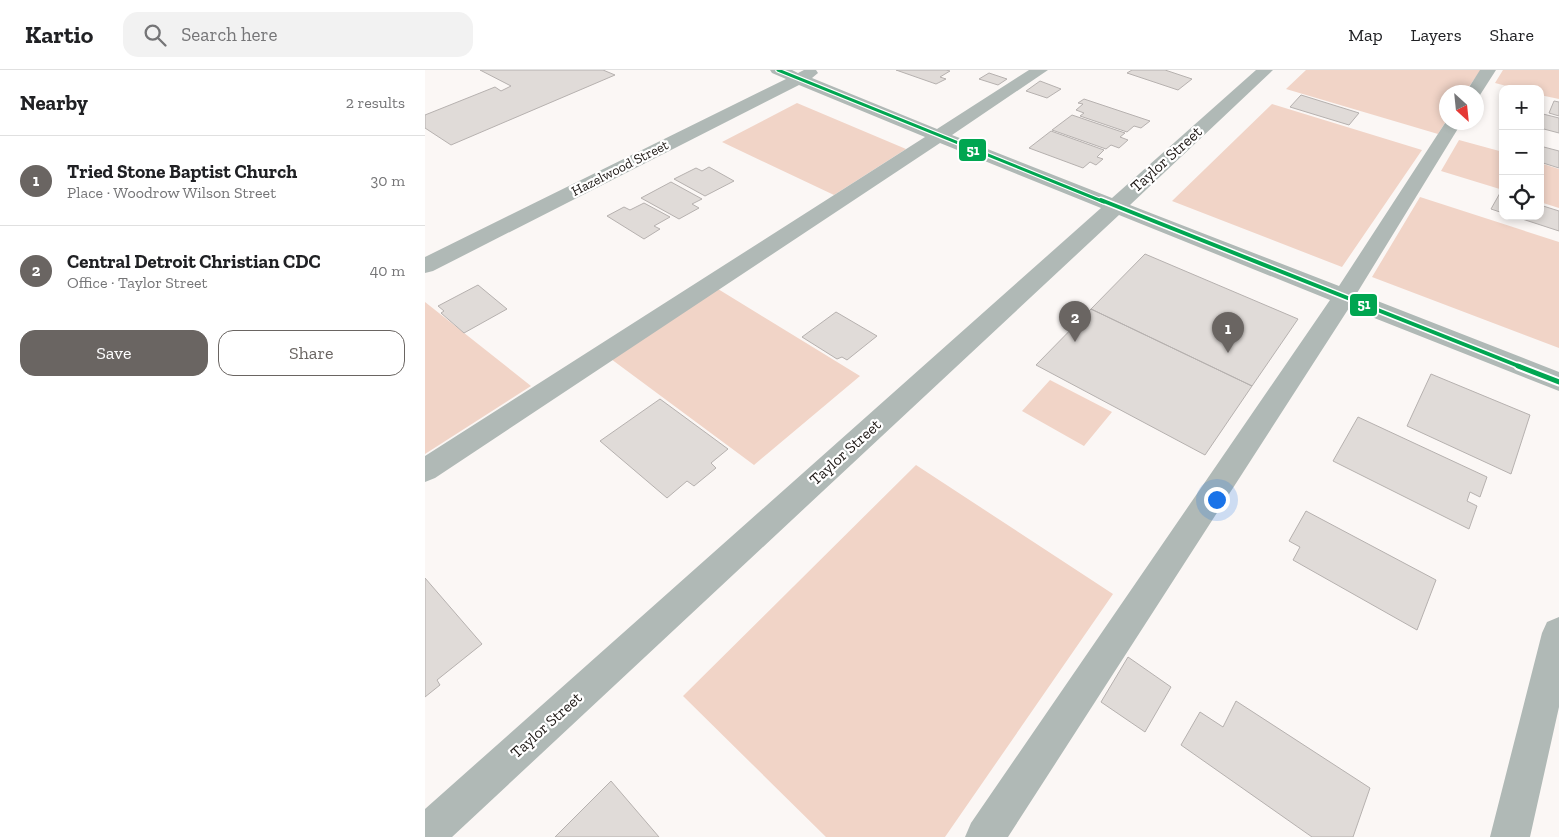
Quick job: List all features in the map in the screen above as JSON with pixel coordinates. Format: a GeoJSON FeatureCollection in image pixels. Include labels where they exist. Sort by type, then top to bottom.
{"type":"FeatureCollection","features":[{"type":"Feature","properties":{"kind":"street"},"geometry":{"type":"LineString","coordinates":[[778,70],[807,74],[938,136],[1559,382]]}},
{"type":"Feature","properties":{"kind":"street"},"geometry":{"type":"LineString","coordinates":[[425,470],[1040,70]]}},
{"type":"Feature","properties":{"kind":"street","name":"Taylor Street"},"geometry":{"type":"LineString","coordinates":[[425,835],[1265,70]]}},
{"type":"Feature","properties":{"kind":"street"},"geometry":{"type":"LineString","coordinates":[[1478,85],[1488,70]]}},
{"type":"Feature","properties":{"kind":"street","name":"Hazelwood Street"},"geometry":{"type":"LineString","coordinates":[[425,266],[807,74]]}},
{"type":"Feature","properties":{"kind":"street"},"geometry":{"type":"LineString","coordinates":[[985,837],[1324,328],[1449,130]]}},
{"type":"Feature","properties":{"kind":"street"},"geometry":{"type":"LineString","coordinates":[[1509,837],[1559,634]]}},
{"type":"Feature","properties":{"kind":"shaded area"},"geometry":{"type":"Polygon","coordinates":[[[1306,70],[1481,70],[1470,85],[1439,85],[1440,130],[1438,134],[1286,89],[1306,70]]]}},
{"type":"Feature","properties":{"kind":"shaded area"},"geometry":{"type":"Polygon","coordinates":[[[1503,70],[1559,70],[1559,99],[1544,96],[1544,85],[1503,85],[1495,83],[1503,70]]]}},
{"type":"Feature","properties":{"kind":"shaded area"},"geometry":{"type":"Polygon","coordinates":[[[797,103],[906,149],[834,195],[722,142],[797,103]]]}},
{"type":"Feature","properties":{"kind":"shaded area"},"geometry":{"type":"Polygon","coordinates":[[[1272,104],[1422,150],[1342,267],[1172,201],[1272,104]]]}},
{"type":"Feature","properties":{"kind":"shaded area"},"geometry":{"type":"Polygon","coordinates":[[[1459,140],[1499,151],[1499,189],[1441,171],[1459,140]]]}},
{"type":"Feature","properties":{"kind":"shaded area"},"geometry":{"type":"Polygon","coordinates":[[[1544,164],[1559,169],[1559,208],[1544,203],[1544,164]]]}},
{"type":"Feature","properties":{"kind":"shaded area"},"geometry":{"type":"Polygon","coordinates":[[[1420,197],[1559,242],[1559,348],[1372,277],[1420,197]]]}},
{"type":"Feature","properties":{"kind":"shaded area"},"geometry":{"type":"Polygon","coordinates":[[[718,289],[860,376],[754,465],[611,359],[718,289]]]}},
{"type":"Feature","properties":{"kind":"shaded area"},"geometry":{"type":"Polygon","coordinates":[[[425,302],[531,386],[425,454],[425,302]]]}},
{"type":"Feature","properties":{"kind":"shaded area"},"geometry":{"type":"Polygon","coordinates":[[[1050,380],[1112,412],[1084,446],[1022,411],[1050,380]]]}},
{"type":"Feature","properties":{"kind":"shaded area"},"geometry":{"type":"Polygon","coordinates":[[[916,465],[1113,594],[945,837],[826,837],[683,696],[916,465]]]}},
{"type":"Feature","properties":{"kind":"building"},"geometry":{"type":"Polygon","coordinates":[[[480,70],[603,70],[615,75],[451,145],[425,128],[425,115],[495,87],[501,91],[511,86],[480,70]]]}},
{"type":"Feature","properties":{"kind":"building"},"geometry":{"type":"Polygon","coordinates":[[[896,70],[950,71],[940,77],[946,79],[936,84],[896,70]]]}},
{"type":"Feature","properties":{"kind":"building"},"geometry":{"type":"Polygon","coordinates":[[[1132,70],[1165,70],[1192,79],[1178,90],[1127,73],[1132,70]]]}},
{"type":"Feature","properties":{"kind":"building"},"geometry":{"type":"Polygon","coordinates":[[[989,73],[1007,79],[998,85],[979,79],[989,73]]]}},
{"type":"Feature","properties":{"kind":"building"},"geometry":{"type":"Polygon","coordinates":[[[1040,81],[1061,89],[1047,98],[1026,91],[1040,81]]]}},
{"type":"Feature","properties":{"kind":"building"},"geometry":{"type":"Polygon","coordinates":[[[1301,95],[1359,113],[1349,125],[1290,107],[1301,95]]]}},
{"type":"Feature","properties":{"kind":"building"},"geometry":{"type":"Polygon","coordinates":[[[1084,99],[1150,121],[1141,128],[1134,126],[1127,132],[1080,116],[1084,113],[1076,110],[1083,104],[1078,103],[1084,99]]]}},
{"type":"Feature","properties":{"kind":"building"},"geometry":{"type":"Polygon","coordinates":[[[1554,101],[1559,102],[1559,116],[1549,113],[1554,101]]]}},
{"type":"Feature","properties":{"kind":"building"},"geometry":{"type":"Polygon","coordinates":[[[1544,114],[1559,118],[1559,133],[1544,129],[1544,114]]]}},
{"type":"Feature","properties":{"kind":"building"},"geometry":{"type":"Polygon","coordinates":[[[1072,115],[1125,133],[1120,137],[1128,140],[1119,148],[1111,145],[1106,149],[1052,130],[1072,115]]]}},
{"type":"Feature","properties":{"kind":"building"},"geometry":{"type":"Polygon","coordinates":[[[1051,131],[1104,150],[1097,157],[1103,159],[1096,165],[1090,162],[1083,168],[1029,148],[1051,131]]]}},
{"type":"Feature","properties":{"kind":"building"},"geometry":{"type":"Polygon","coordinates":[[[1544,147],[1559,151],[1559,168],[1544,163],[1544,147]]]}},
{"type":"Feature","properties":{"kind":"building"},"geometry":{"type":"Polygon","coordinates":[[[709,167],[734,181],[705,196],[674,179],[696,168],[702,171],[709,167]]]}},
{"type":"Feature","properties":{"kind":"building"},"geometry":{"type":"Polygon","coordinates":[[[671,182],[702,199],[692,204],[699,208],[679,219],[641,198],[671,182]]]}},
{"type":"Feature","properties":{"kind":"building"},"geometry":{"type":"Polygon","coordinates":[[[1499,195],[1499,212],[1491,209],[1499,195]]]}},
{"type":"Feature","properties":{"kind":"building"},"geometry":{"type":"Polygon","coordinates":[[[644,203],[670,217],[654,226],[660,229],[644,239],[607,216],[624,207],[630,210],[644,203]]]}},
{"type":"Feature","properties":{"kind":"building"},"geometry":{"type":"Polygon","coordinates":[[[1544,206],[1559,211],[1559,231],[1525,220],[1544,220],[1544,206]]]}},
{"type":"Feature","properties":{"kind":"building"},"geometry":{"type":"Polygon","coordinates":[[[1145,254],[1298,319],[1252,386],[1091,309],[1145,254]]]}},
{"type":"Feature","properties":{"kind":"building"},"geometry":{"type":"Polygon","coordinates":[[[478,285],[507,309],[464,333],[441,313],[444,311],[438,306],[478,285]]]}},
{"type":"Feature","properties":{"kind":"building"},"geometry":{"type":"Polygon","coordinates":[[[1091,309],[1252,386],[1205,455],[1036,365],[1091,309]]]}},
{"type":"Feature","properties":{"kind":"building"},"geometry":{"type":"Polygon","coordinates":[[[836,312],[877,336],[847,360],[842,357],[837,359],[802,337],[836,312]]]}},
{"type":"Feature","properties":{"kind":"building"},"geometry":{"type":"Polygon","coordinates":[[[1431,374],[1530,415],[1511,474],[1407,426],[1431,374]]]}},
{"type":"Feature","properties":{"kind":"building"},"geometry":{"type":"Polygon","coordinates":[[[660,399],[728,449],[711,463],[716,468],[694,486],[687,481],[667,498],[600,441],[660,399]]]}},
{"type":"Feature","properties":{"kind":"building"},"geometry":{"type":"Polygon","coordinates":[[[1358,417],[1487,477],[1480,497],[1470,492],[1467,501],[1477,506],[1469,529],[1333,461],[1358,417]]]}},
{"type":"Feature","properties":{"kind":"building"},"geometry":{"type":"Polygon","coordinates":[[[1306,511],[1436,580],[1417,630],[1293,560],[1300,547],[1289,541],[1306,511]]]}},
{"type":"Feature","properties":{"kind":"building"},"geometry":{"type":"Polygon","coordinates":[[[425,578],[482,644],[437,680],[440,685],[425,697],[425,578]]]}},
{"type":"Feature","properties":{"kind":"building"},"geometry":{"type":"Polygon","coordinates":[[[1128,657],[1171,687],[1145,732],[1101,702],[1128,657]]]}},
{"type":"Feature","properties":{"kind":"building"},"geometry":{"type":"Polygon","coordinates":[[[1236,701],[1370,788],[1353,837],[1312,837],[1181,745],[1200,712],[1223,727],[1236,701]]]}},
{"type":"Feature","properties":{"kind":"building"},"geometry":{"type":"Polygon","coordinates":[[[611,781],[659,837],[555,837],[611,781]]]}},
{"type":"Feature","properties":{"kind":"transit line","name":"51"},"geometry":{"type":"LineString","coordinates":[[778,70],[938,136],[1559,382]]}},
{"type":"Feature","properties":{"kind":"place","name":"Central Detroit Christian CDC"},"geometry":{"type":"Point","coordinates":[1075,342]}},
{"type":"Feature","properties":{"kind":"place","name":"Tried Stone Baptist Church"},"geometry":{"type":"Point","coordinates":[1228,353]}}]}
